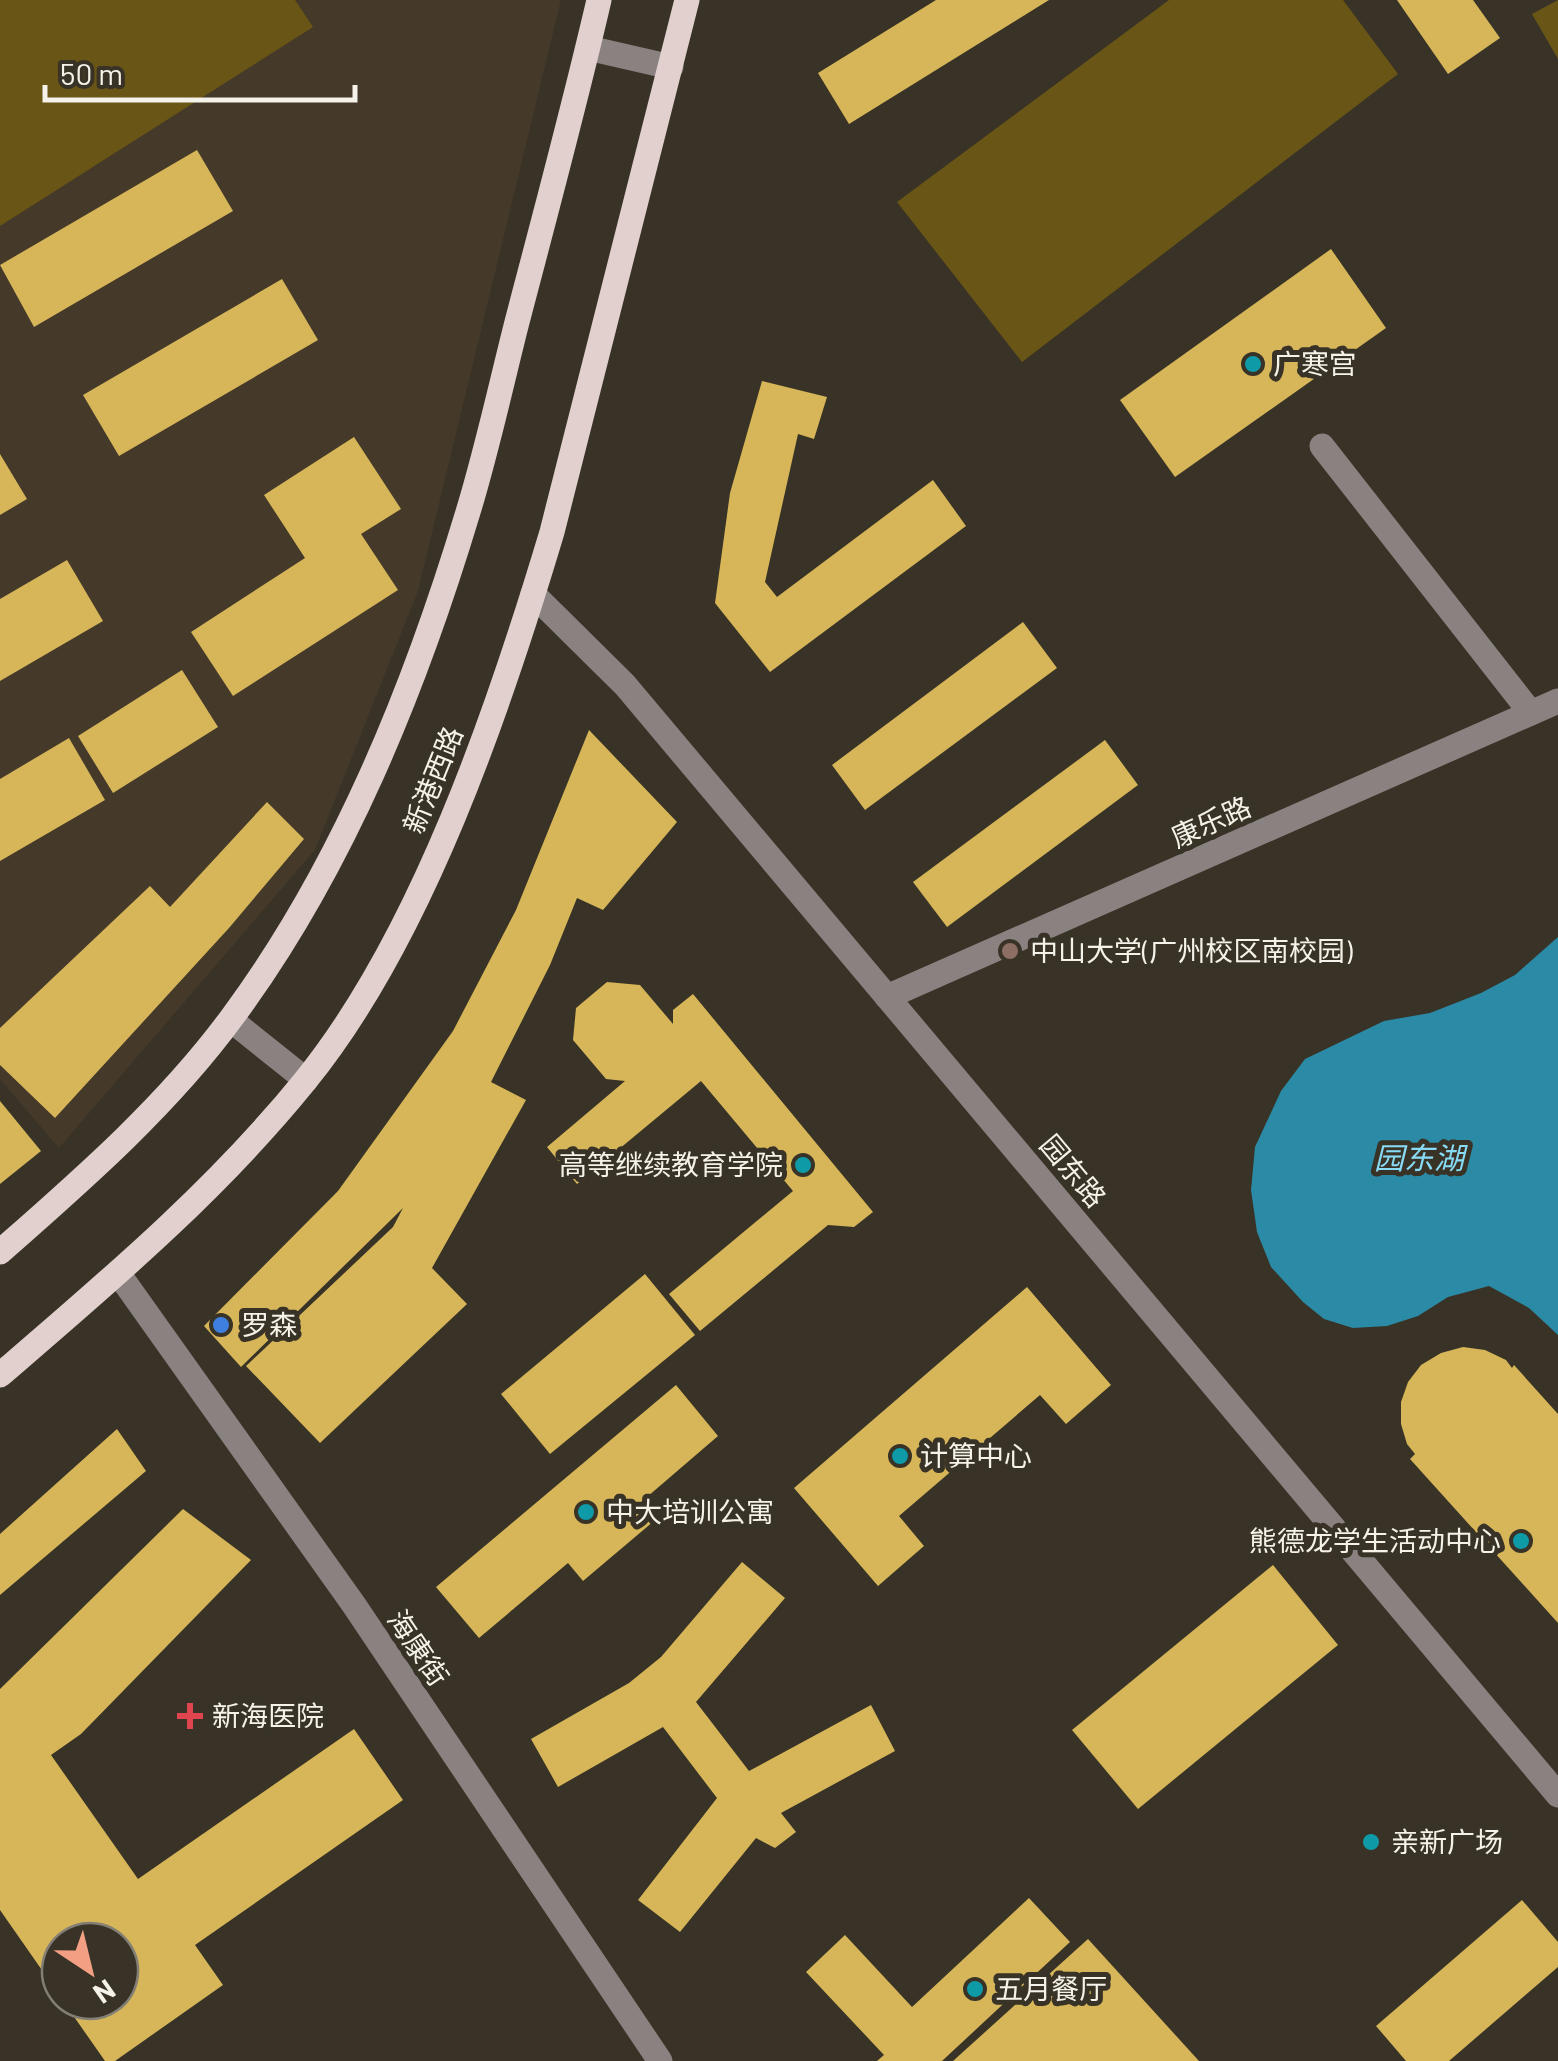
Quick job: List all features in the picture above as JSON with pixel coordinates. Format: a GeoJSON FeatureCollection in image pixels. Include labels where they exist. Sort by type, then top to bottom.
{"type":"FeatureCollection","features":[{"type":"Feature","properties":{"kind":"main road"},"geometry":{"type":"LineString","coordinates":[[0,1252],[108,1153],[231,1020],[306,904],[342,836],[441,597],[469,508],[599,0]]}},
{"type":"Feature","properties":{"kind":"main road","name":"新港西路"},"geometry":{"type":"LineString","coordinates":[[0,1375],[185,1212],[306,1080],[350,1019],[396,936],[435,857],[479,748],[533,594],[687,0]]}},
{"type":"Feature","properties":{"kind":"street"},"geometry":{"type":"LineString","coordinates":[[588,48],[671,67]]}},
{"type":"Feature","properties":{"kind":"street"},"geometry":{"type":"LineString","coordinates":[[1322,446],[1531,713]]}},
{"type":"Feature","properties":{"kind":"street","name":"园东路"},"geometry":{"type":"LineString","coordinates":[[533,594],[625,685],[1556,1790]]}},
{"type":"Feature","properties":{"kind":"street","name":"康乐路"},"geometry":{"type":"LineString","coordinates":[[888,997],[1558,701]]}},
{"type":"Feature","properties":{"kind":"street"},"geometry":{"type":"LineString","coordinates":[[231,1020],[306,1080]]}},
{"type":"Feature","properties":{"kind":"street","name":"海康街"},"geometry":{"type":"LineString","coordinates":[[118,1273],[354,1605],[660,2061]]}},
{"type":"Feature","properties":{"kind":"shaded area"},"geometry":{"type":"Polygon","coordinates":[[[0,0],[561,0],[418,591],[315,850],[59,1148],[0,1079],[0,0]]]}},
{"type":"Feature","properties":{"kind":"shaded area"},"geometry":{"type":"Polygon","coordinates":[[[0,0],[295,0],[313,27],[0,226],[0,0]]]}},
{"type":"Feature","properties":{"kind":"shaded area"},"geometry":{"type":"Polygon","coordinates":[[[1169,0],[1343,0],[1398,74],[1022,362],[897,202],[1169,0]]]}},
{"type":"Feature","properties":{"kind":"shaded area"},"geometry":{"type":"Polygon","coordinates":[[[1558,0],[1558,59],[1532,14],[1558,0]]]}},
{"type":"Feature","properties":{"kind":"water","name":"园东湖"},"geometry":{"type":"Polygon","coordinates":[[[1558,937],[1558,1335],[1529,1308],[1489,1286],[1448,1297],[1418,1316],[1387,1326],[1353,1328],[1324,1319],[1271,1267],[1257,1232],[1251,1190],[1255,1147],[1281,1091],[1305,1059],[1384,1021],[1430,1013],[1481,993],[1515,975],[1558,937]]]}},
{"type":"Feature","properties":{"kind":"building"},"geometry":{"type":"Polygon","coordinates":[[[936,0],[1049,0],[849,124],[818,73],[936,0]]]}},
{"type":"Feature","properties":{"kind":"building"},"geometry":{"type":"Polygon","coordinates":[[[1397,0],[1473,0],[1500,38],[1448,74],[1397,0]]]}},
{"type":"Feature","properties":{"kind":"building"},"geometry":{"type":"Polygon","coordinates":[[[197,150],[233,211],[34,327],[0,265],[197,150]]]}},
{"type":"Feature","properties":{"kind":"building","name":"广寒宫"},"geometry":{"type":"Polygon","coordinates":[[[1331,249],[1386,328],[1175,477],[1120,400],[1331,249]]]}},
{"type":"Feature","properties":{"kind":"building"},"geometry":{"type":"Polygon","coordinates":[[[282,279],[318,340],[119,456],[83,395],[282,279]]]}},
{"type":"Feature","properties":{"kind":"building"},"geometry":{"type":"Polygon","coordinates":[[[762,381],[827,397],[814,439],[798,434],[765,582],[777,597],[933,480],[966,526],[770,672],[715,603],[730,493],[762,381]]]}},
{"type":"Feature","properties":{"kind":"building"},"geometry":{"type":"Polygon","coordinates":[[[354,437],[401,509],[361,534],[398,590],[233,696],[191,632],[305,558],[264,495],[354,437]]]}},
{"type":"Feature","properties":{"kind":"building"},"geometry":{"type":"Polygon","coordinates":[[[0,454],[27,499],[0,515],[0,454]]]}},
{"type":"Feature","properties":{"kind":"building"},"geometry":{"type":"Polygon","coordinates":[[[67,560],[103,621],[0,681],[0,599],[67,560]]]}},
{"type":"Feature","properties":{"kind":"building"},"geometry":{"type":"Polygon","coordinates":[[[1023,622],[1057,668],[865,810],[832,765],[1023,622]]]}},
{"type":"Feature","properties":{"kind":"building"},"geometry":{"type":"Polygon","coordinates":[[[182,670],[218,727],[113,793],[78,736],[182,670]]]}},
{"type":"Feature","properties":{"kind":"building"},"geometry":{"type":"Polygon","coordinates":[[[589,730],[677,822],[603,910],[577,898],[550,965],[491,1082],[526,1100],[432,1268],[467,1304],[320,1443],[246,1366],[393,1227],[403,1208],[241,1367],[204,1326],[338,1191],[453,1031],[516,910],[589,730]]]}},
{"type":"Feature","properties":{"kind":"building"},"geometry":{"type":"Polygon","coordinates":[[[69,738],[105,800],[0,861],[0,779],[69,738]]]}},
{"type":"Feature","properties":{"kind":"building"},"geometry":{"type":"Polygon","coordinates":[[[1105,740],[1138,785],[947,927],[913,882],[1105,740]]]}},
{"type":"Feature","properties":{"kind":"building"},"geometry":{"type":"Polygon","coordinates":[[[267,802],[304,839],[229,928],[55,1118],[0,1065],[0,1028],[150,886],[170,907],[267,802]]]}},
{"type":"Feature","properties":{"kind":"building","name":"高等继续教育学院"},"geometry":{"type":"Polygon","coordinates":[[[607,982],[640,985],[673,1024],[673,1010],[693,994],[873,1212],[854,1227],[828,1225],[700,1331],[669,1294],[793,1191],[701,1081],[577,1184],[547,1147],[625,1081],[606,1079],[573,1040],[576,1008],[607,982]]]}},
{"type":"Feature","properties":{"kind":"building"},"geometry":{"type":"Polygon","coordinates":[[[0,1101],[41,1151],[0,1184],[0,1101]]]}},
{"type":"Feature","properties":{"kind":"building"},"geometry":{"type":"Polygon","coordinates":[[[645,1274],[695,1335],[550,1454],[501,1394],[645,1274]]]}},
{"type":"Feature","properties":{"kind":"building","name":"计算中心"},"geometry":{"type":"Polygon","coordinates":[[[1027,1287],[1111,1385],[1066,1424],[1040,1395],[899,1516],[924,1546],[878,1586],[794,1488],[1027,1287]]]}},
{"type":"Feature","properties":{"kind":"building","name":"熊德龙学生活动中心"},"geometry":{"type":"Polygon","coordinates":[[[1463,1347],[1485,1350],[1506,1360],[1512,1368],[1514,1365],[1558,1414],[1558,1623],[1410,1459],[1415,1454],[1407,1444],[1401,1424],[1401,1402],[1408,1382],[1421,1365],[1441,1353],[1463,1347]]]}},
{"type":"Feature","properties":{"kind":"building","name":"中大培训公寓"},"geometry":{"type":"Polygon","coordinates":[[[676,1385],[718,1436],[640,1503],[654,1521],[583,1581],[568,1563],[479,1638],[436,1587],[676,1385]]]}},
{"type":"Feature","properties":{"kind":"building"},"geometry":{"type":"Polygon","coordinates":[[[117,1429],[146,1471],[0,1595],[0,1534],[117,1429]]]}},
{"type":"Feature","properties":{"kind":"building"},"geometry":{"type":"Polygon","coordinates":[[[183,1509],[251,1560],[81,1734],[51,1755],[138,1879],[354,1729],[403,1800],[195,1945],[223,1985],[115,2061],[105,2061],[77,2021],[140,2021],[140,1921],[40,1921],[40,1967],[0,1910],[0,1689],[183,1509]]]}},
{"type":"Feature","properties":{"kind":"building"},"geometry":{"type":"Polygon","coordinates":[[[742,1562],[785,1598],[696,1702],[749,1771],[871,1705],[895,1751],[781,1813],[796,1832],[775,1848],[756,1838],[680,1932],[638,1900],[717,1798],[663,1727],[558,1787],[531,1739],[629,1683],[661,1657],[742,1562]]]}},
{"type":"Feature","properties":{"kind":"building"},"geometry":{"type":"Polygon","coordinates":[[[1273,1565],[1338,1645],[1138,1809],[1072,1730],[1273,1565]]]}},
{"type":"Feature","properties":{"kind":"building","name":"五月餐厅"},"geometry":{"type":"Polygon","coordinates":[[[1029,1898],[1070,1942],[942,2061],[877,2061],[884,2055],[806,1972],[845,1935],[912,2007],[1029,1898]]]}},
{"type":"Feature","properties":{"kind":"building"},"geometry":{"type":"Polygon","coordinates":[[[1522,1900],[1558,1942],[1558,1967],[1449,2061],[1406,2061],[1376,2026],[1522,1900]]]}},
{"type":"Feature","properties":{"kind":"building"},"geometry":{"type":"Polygon","coordinates":[[[1088,1939],[1199,2061],[953,2061],[1088,1939]]]}},
{"type":"Feature","properties":{"kind":"place","name":"广寒宫"},"geometry":{"type":"Point","coordinates":[1253,364]}},
{"type":"Feature","properties":{"kind":"place","name":"中山大学(广州校区南校园)"},"geometry":{"type":"Point","coordinates":[1010,951]}},
{"type":"Feature","properties":{"kind":"place","name":"高等继续教育学院"},"geometry":{"type":"Point","coordinates":[803,1165]}},
{"type":"Feature","properties":{"kind":"place","name":"罗森"},"geometry":{"type":"Point","coordinates":[221,1325]}},
{"type":"Feature","properties":{"kind":"place","name":"计算中心"},"geometry":{"type":"Point","coordinates":[900,1456]}},
{"type":"Feature","properties":{"kind":"place","name":"中大培训公寓"},"geometry":{"type":"Point","coordinates":[586,1512]}},
{"type":"Feature","properties":{"kind":"place","name":"熊德龙学生活动中心"},"geometry":{"type":"Point","coordinates":[1521,1541]}},
{"type":"Feature","properties":{"kind":"place","name":"新海医院"},"geometry":{"type":"Point","coordinates":[190,1716]}},
{"type":"Feature","properties":{"kind":"place","name":"亲新广场"},"geometry":{"type":"Point","coordinates":[1371,1842]}},
{"type":"Feature","properties":{"kind":"place","name":"五月餐厅"},"geometry":{"type":"Point","coordinates":[975,1989]}}]}
